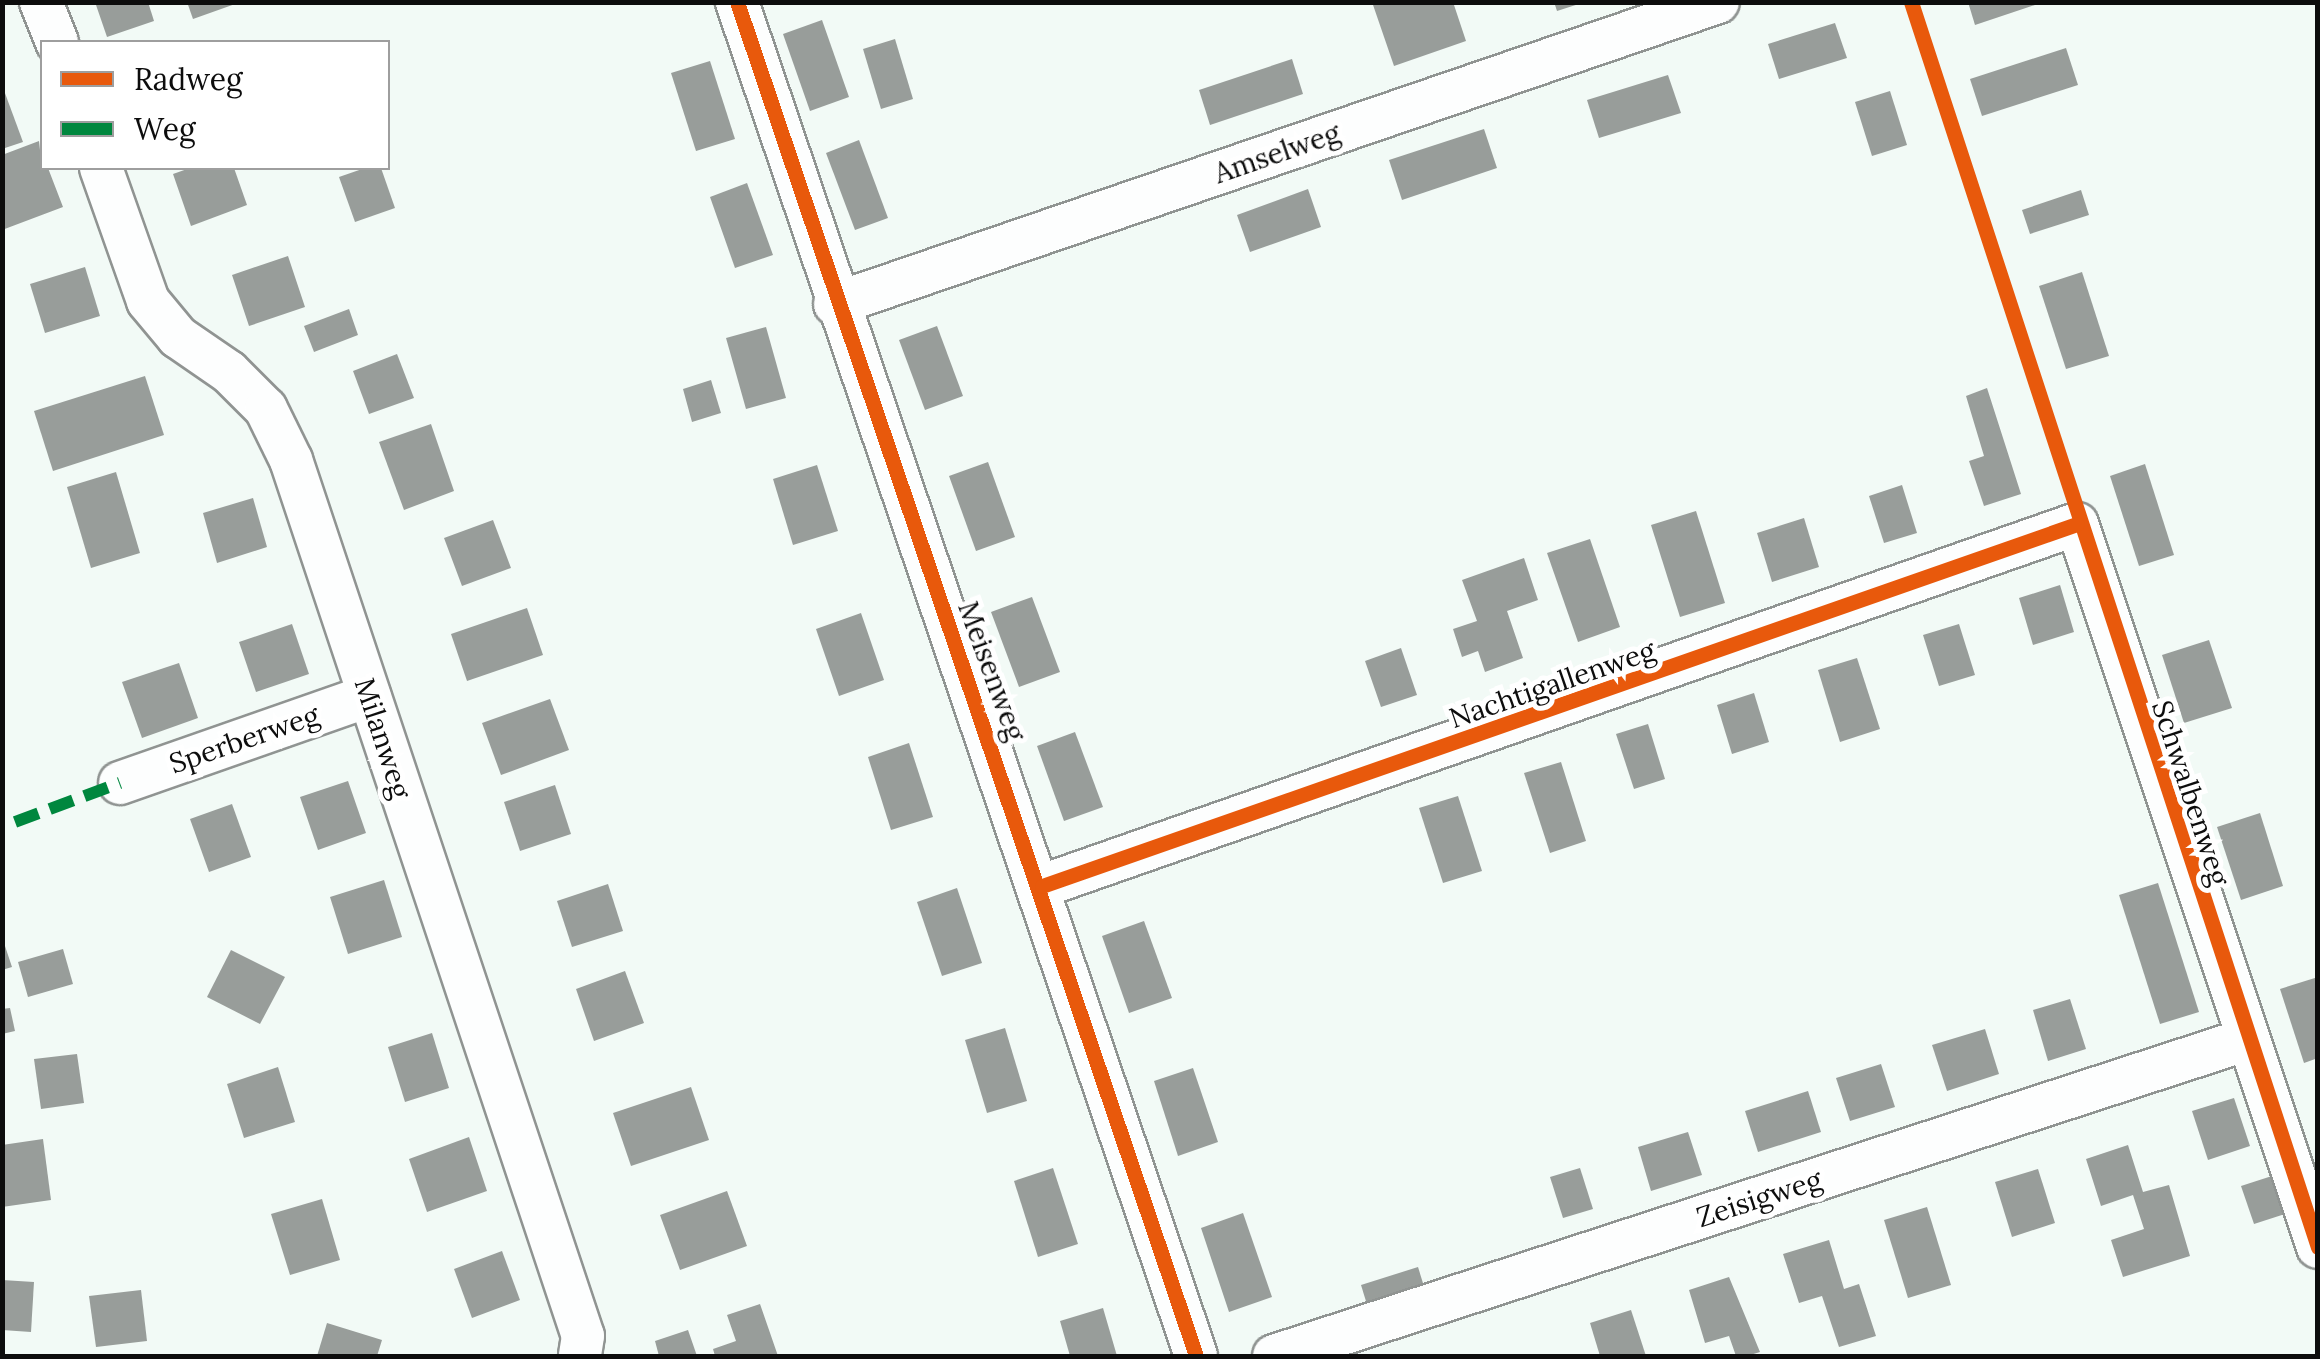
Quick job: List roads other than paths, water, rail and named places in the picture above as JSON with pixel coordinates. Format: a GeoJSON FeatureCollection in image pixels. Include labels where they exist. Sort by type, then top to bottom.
{"type":"FeatureCollection","features":[{"type":"Feature","properties":{"kind":"street"},"geometry":{"type":"LineString","coordinates":[[41,2],[55,40]]}},
{"type":"Feature","properties":{"kind":"street","name":"Meisenweg"},"geometry":{"type":"LineString","coordinates":[[737,2],[835,304],[1042,886],[1196,1356]]}},
{"type":"Feature","properties":{"kind":"street","name":"Amselweg"},"geometry":{"type":"LineString","coordinates":[[835,304],[1718,2]]}},
{"type":"Feature","properties":{"kind":"street","name":"Milanweg"},"geometry":{"type":"LineString","coordinates":[[102,170],[148,301],[178,337],[229,372],[266,409],[290,460],[583,1336],[580,1356]]}},
{"type":"Feature","properties":{"kind":"street","name":"Nachtigallenweg"},"geometry":{"type":"LineString","coordinates":[[1042,886],[2077,524]]}},
{"type":"Feature","properties":{"kind":"street","name":"Schwalbenweg"},"geometry":{"type":"LineString","coordinates":[[2077,524],[2245,1040],[2318,1248]]}},
{"type":"Feature","properties":{"kind":"street","name":"Sperberweg"},"geometry":{"type":"LineString","coordinates":[[120,783],[368,696]]}},
{"type":"Feature","properties":{"kind":"street","name":"Zeisigweg"},"geometry":{"type":"LineString","coordinates":[[1274,1356],[2245,1040]]}}]}
